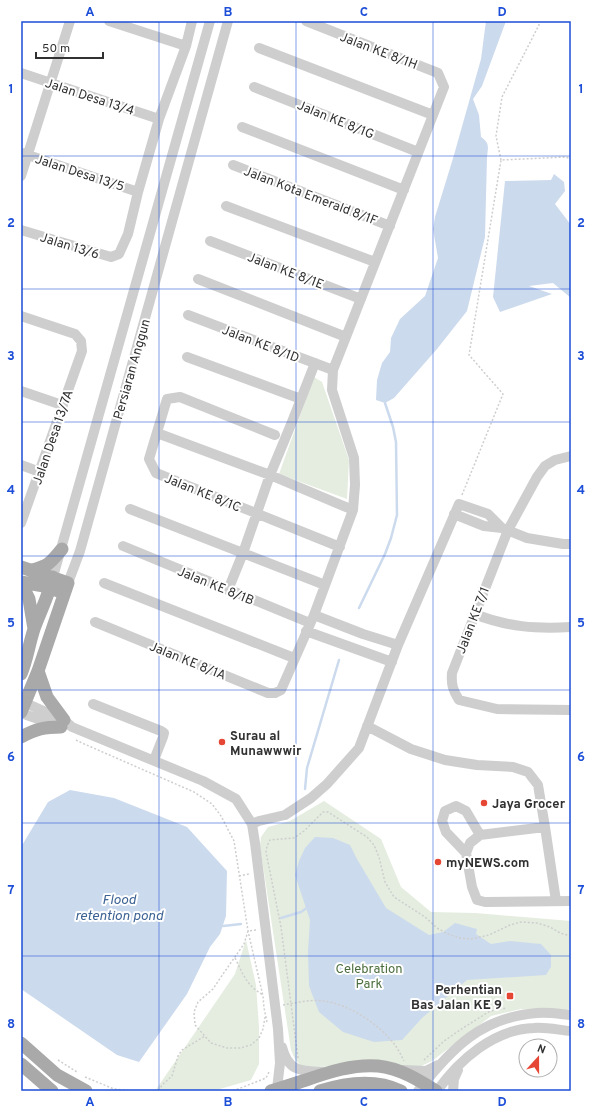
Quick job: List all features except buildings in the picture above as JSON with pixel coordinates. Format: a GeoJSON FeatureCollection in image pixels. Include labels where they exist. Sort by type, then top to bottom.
{"type":"FeatureCollection","features":[{"type":"Feature","properties":{"kind":"main road"},"geometry":{"type":"LineString","coordinates":[[27,568],[45,566],[49,564],[62,549]]}},
{"type":"Feature","properties":{"kind":"main road"},"geometry":{"type":"LineString","coordinates":[[27,568],[52,583],[67,588]]}},
{"type":"Feature","properties":{"kind":"main road"},"geometry":{"type":"LineString","coordinates":[[21,582],[44,586],[52,583]]}},
{"type":"Feature","properties":{"kind":"main road"},"geometry":{"type":"LineString","coordinates":[[21,582],[29,599],[34,629]]}},
{"type":"Feature","properties":{"kind":"main road","name":"Persiaran Anggun"},"geometry":{"type":"LineString","coordinates":[[22,669],[34,629],[52,583]]}},
{"type":"Feature","properties":{"kind":"main road","name":"Persiaran Anggun"},"geometry":{"type":"LineString","coordinates":[[22,707],[38,671],[67,588]]}},
{"type":"Feature","properties":{"kind":"main road"},"geometry":{"type":"LineString","coordinates":[[38,671],[47,697],[67,728]]}},
{"type":"Feature","properties":{"kind":"main road"},"geometry":{"type":"LineString","coordinates":[[21,738],[36,729],[43,727],[67,728]]}},
{"type":"Feature","properties":{"kind":"main road"},"geometry":{"type":"LineString","coordinates":[[21,1043],[57,1075],[86,1091]]}},
{"type":"Feature","properties":{"kind":"main road"},"geometry":{"type":"LineString","coordinates":[[21,1064],[52,1091]]}},
{"type":"Feature","properties":{"kind":"main road"},"geometry":{"type":"LineString","coordinates":[[276,1090],[327,1073],[358,1066],[379,1066],[411,1076],[421,1087],[436,1091]]}},
{"type":"Feature","properties":{"kind":"main road"},"geometry":{"type":"LineString","coordinates":[[320,1091],[334,1087],[358,1084],[379,1084],[401,1091]]}},
{"type":"Feature","properties":{"kind":"street"},"geometry":{"type":"LineString","coordinates":[[21,176],[24,154],[51,83],[70,21]]}},
{"type":"Feature","properties":{"kind":"street"},"geometry":{"type":"LineString","coordinates":[[109,21],[186,46]]}},
{"type":"Feature","properties":{"kind":"street"},"geometry":{"type":"LineString","coordinates":[[138,192],[159,119],[186,46],[192,21]]}},
{"type":"Feature","properties":{"kind":"street","name":"Persiaran Anggun"},"geometry":{"type":"LineString","coordinates":[[52,583],[210,21]]}},
{"type":"Feature","properties":{"kind":"street","name":"Persiaran Anggun"},"geometry":{"type":"LineString","coordinates":[[67,588],[82,543],[228,21]]}},
{"type":"Feature","properties":{"kind":"street","name":"Jalan KE 8/1H"},"geometry":{"type":"LineString","coordinates":[[306,21],[438,73],[444,87],[433,115]]}},
{"type":"Feature","properties":{"kind":"street"},"geometry":{"type":"LineString","coordinates":[[104,583],[294,658],[310,623],[353,510],[355,485],[354,458],[332,390],[333,370],[433,115],[259,48]]}},
{"type":"Feature","properties":{"kind":"street","name":"Jalan Desa 13/4"},"geometry":{"type":"LineString","coordinates":[[21,73],[159,119]]}},
{"type":"Feature","properties":{"kind":"street","name":"Jalan KE 8/1G"},"geometry":{"type":"LineString","coordinates":[[254,86],[418,152]]}},
{"type":"Feature","properties":{"kind":"street"},"geometry":{"type":"LineString","coordinates":[[242,127],[404,190]]}},
{"type":"Feature","properties":{"kind":"street","name":"Jalan Desa 13/5"},"geometry":{"type":"LineString","coordinates":[[24,154],[138,192]]}},
{"type":"Feature","properties":{"kind":"street","name":"Jalan Kota Emerald 8/1F"},"geometry":{"type":"LineString","coordinates":[[233,165],[390,226]]}},
{"type":"Feature","properties":{"kind":"street","name":"Jalan 13/6"},"geometry":{"type":"LineString","coordinates":[[21,230],[111,257],[119,254],[128,234],[138,192]]}},
{"type":"Feature","properties":{"kind":"street"},"geometry":{"type":"LineString","coordinates":[[226,206],[375,262]]}},
{"type":"Feature","properties":{"kind":"street","name":"Jalan KE 8/1E"},"geometry":{"type":"LineString","coordinates":[[210,241],[361,299]]}},
{"type":"Feature","properties":{"kind":"street"},"geometry":{"type":"LineString","coordinates":[[198,279],[346,337]]}},
{"type":"Feature","properties":{"kind":"street","name":"Jalan KE 8/1D"},"geometry":{"type":"LineString","coordinates":[[188,315],[333,370]]}},
{"type":"Feature","properties":{"kind":"street","name":"Jalan Desa 13/7A"},"geometry":{"type":"LineString","coordinates":[[21,316],[75,334],[81,341],[82,351],[21,523]]}},
{"type":"Feature","properties":{"kind":"street"},"geometry":{"type":"LineString","coordinates":[[187,357],[301,399]]}},
{"type":"Feature","properties":{"kind":"street"},"geometry":{"type":"LineString","coordinates":[[228,590],[243,553],[270,475],[315,363]]}},
{"type":"Feature","properties":{"kind":"street"},"geometry":{"type":"LineString","coordinates":[[21,391],[62,405]]}},
{"type":"Feature","properties":{"kind":"street","name":"Jalan KE 8/1C"},"geometry":{"type":"LineString","coordinates":[[275,435],[180,397],[167,399],[149,459],[156,473],[340,547]]}},
{"type":"Feature","properties":{"kind":"street"},"geometry":{"type":"LineString","coordinates":[[157,433],[270,475],[353,510]]}},
{"type":"Feature","properties":{"kind":"street","name":"Jalan KE 7/1"},"geometry":{"type":"LineString","coordinates":[[571,456],[555,460],[545,466],[505,529],[452,673],[451,683],[453,691],[459,700],[497,709],[571,710]]}},
{"type":"Feature","properties":{"kind":"street"},"geometry":{"type":"LineString","coordinates":[[21,466],[40,472]]}},
{"type":"Feature","properties":{"kind":"street"},"geometry":{"type":"LineString","coordinates":[[130,509],[325,585]]}},
{"type":"Feature","properties":{"kind":"street"},"geometry":{"type":"LineString","coordinates":[[252,824],[285,815],[311,798],[327,784],[359,748],[398,645],[456,509],[488,514],[505,529],[527,538],[571,544]]}},
{"type":"Feature","properties":{"kind":"street","name":"Jalan KE 8/1B"},"geometry":{"type":"LineString","coordinates":[[123,546],[310,623]]}},
{"type":"Feature","properties":{"kind":"street"},"geometry":{"type":"LineString","coordinates":[[474,614],[488,620],[518,627],[571,627]]}},
{"type":"Feature","properties":{"kind":"street","name":"Jalan KE 8/1A"},"geometry":{"type":"LineString","coordinates":[[95,622],[268,693],[275,693],[281,690],[294,658]]}},
{"type":"Feature","properties":{"kind":"street"},"geometry":{"type":"LineString","coordinates":[[310,623],[339,625],[398,645]]}},
{"type":"Feature","properties":{"kind":"street"},"geometry":{"type":"LineString","coordinates":[[310,623],[334,641],[392,662]]}},
{"type":"Feature","properties":{"kind":"street"},"geometry":{"type":"LineString","coordinates":[[92,704],[161,731],[164,734],[154,760]]}},
{"type":"Feature","properties":{"kind":"street"},"geometry":{"type":"LineString","coordinates":[[22,707],[67,728],[154,760],[203,781],[236,799],[252,824],[256,850],[275,1006],[273,1029],[280,1063],[276,1090]]}},
{"type":"Feature","properties":{"kind":"street"},"geometry":{"type":"LineString","coordinates":[[367,726],[411,748],[445,760],[477,765],[513,767],[528,772],[538,785],[546,827],[556,901]]}},
{"type":"Feature","properties":{"kind":"street"},"geometry":{"type":"LineString","coordinates":[[466,853],[446,832],[442,821],[445,811],[456,806],[466,811],[480,835]]}},
{"type":"Feature","properties":{"kind":"street"},"geometry":{"type":"LineString","coordinates":[[546,827],[480,835],[470,843],[466,853],[472,887],[477,900],[485,902],[571,901]]}},
{"type":"Feature","properties":{"kind":"street"},"geometry":{"type":"LineString","coordinates":[[421,1087],[439,1064],[467,1039],[494,1022],[515,1015],[539,1012],[571,1015]]}},
{"type":"Feature","properties":{"kind":"street"},"geometry":{"type":"LineString","coordinates":[[436,1091],[472,1053],[500,1035],[515,1030],[539,1028],[571,1031]]}},
{"type":"Feature","properties":{"kind":"street"},"geometry":{"type":"LineString","coordinates":[[273,1029],[284,1056],[292,1066],[301,1071],[327,1073]]}},
{"type":"Feature","properties":{"kind":"street"},"geometry":{"type":"LineString","coordinates":[[453,1091],[454,1079],[462,1063]]}},
{"type":"Feature","properties":{"kind":"street"},"geometry":{"type":"LineString","coordinates":[[391,1069],[410,1071],[426,1070],[439,1064]]}},
{"type":"Feature","properties":{"kind":"path"},"geometry":{"type":"LineString","coordinates":[[456,509],[503,394],[469,355],[501,160],[496,136],[502,97],[539,25],[539,21]]}},
{"type":"Feature","properties":{"kind":"path"},"geometry":{"type":"LineString","coordinates":[[501,160],[566,157],[571,159]]}},
{"type":"Feature","properties":{"kind":"path"},"geometry":{"type":"LineString","coordinates":[[67,728],[82,743],[194,792],[212,804],[221,816],[234,841],[248,931],[263,996],[265,1016],[263,1029],[259,1038],[251,1045],[240,1048],[227,1048],[211,1043],[195,1025],[194,1012],[198,1002],[212,989],[235,958],[244,944],[248,931]]}},
{"type":"Feature","properties":{"kind":"path"},"geometry":{"type":"LineString","coordinates":[[298,1060],[281,927],[266,852],[270,840],[288,839],[299,834],[323,812],[328,812],[367,837],[374,845],[379,857],[385,882],[394,897],[425,917],[437,928],[448,934],[460,938],[471,938],[489,935],[510,925],[521,922],[537,923],[571,936]]}},
{"type":"Feature","properties":{"kind":"path"},"geometry":{"type":"LineString","coordinates":[[235,958],[247,982],[253,989],[263,996]]}},
{"type":"Feature","properties":{"kind":"path"},"geometry":{"type":"LineString","coordinates":[[264,1008],[310,1001],[323,1001],[344,1007],[365,1017],[383,1032],[395,1045],[410,1071]]}},
{"type":"Feature","properties":{"kind":"path"},"geometry":{"type":"LineString","coordinates":[[423,1062],[444,1041],[490,1011],[513,1007]]}},
{"type":"Feature","properties":{"kind":"path"},"geometry":{"type":"LineString","coordinates":[[265,1016],[273,1029]]}},
{"type":"Feature","properties":{"kind":"path"},"geometry":{"type":"LineString","coordinates":[[159,1091],[162,1085],[172,1076],[178,1056],[182,1050],[205,1036]]}},
{"type":"Feature","properties":{"kind":"path"},"geometry":{"type":"LineString","coordinates":[[53,1057],[82,1076],[114,1089],[131,1091]]}},
{"type":"Feature","properties":{"kind":"path"},"geometry":{"type":"LineString","coordinates":[[233,1091],[266,1078],[269,1072]]}},
{"type":"Feature","properties":{"kind":"green space"},"geometry":{"type":"Polygon","coordinates":[[[314,377],[322,382],[349,460],[347,499],[279,474],[314,377]]]}},
{"type":"Feature","properties":{"kind":"green space","name":"Celebration Park"},"geometry":{"type":"Polygon","coordinates":[[[324,801],[381,839],[401,887],[431,912],[475,913],[571,921],[571,1009],[562,1011],[521,1009],[491,1016],[432,1061],[419,1067],[373,1063],[308,1068],[299,1064],[291,1050],[260,846],[261,837],[268,827],[290,821],[324,801]]]}},
{"type":"Feature","properties":{"kind":"green space"},"geometry":{"type":"Polygon","coordinates":[[[246,940],[256,985],[259,1027],[259,1064],[251,1080],[213,1091],[155,1091],[235,974],[246,940]]]}},
{"type":"Feature","properties":{"kind":"water"},"geometry":{"type":"Polygon","coordinates":[[[486,21],[506,21],[482,86],[473,99],[479,115],[481,137],[486,141],[488,148],[485,237],[467,311],[437,349],[394,398],[385,403],[376,400],[377,380],[382,363],[390,352],[391,338],[400,319],[425,296],[438,258],[433,229],[435,217],[481,59],[486,21]]]}},
{"type":"Feature","properties":{"kind":"water"},"geometry":{"type":"Polygon","coordinates":[[[554,174],[564,182],[565,191],[555,204],[571,225],[571,298],[553,283],[529,286],[552,294],[500,312],[493,297],[505,181],[551,180],[554,174]]]}},
{"type":"Feature","properties":{"kind":"water","name":"Flood retention pond"},"geometry":{"type":"Polygon","coordinates":[[[70,790],[114,798],[187,827],[227,871],[226,916],[220,934],[210,947],[187,994],[139,1062],[117,1055],[21,989],[21,847],[48,802],[70,790]]]}},
{"type":"Feature","properties":{"kind":"water"},"geometry":{"type":"Polygon","coordinates":[[[315,837],[333,838],[350,845],[386,908],[429,935],[443,932],[455,923],[477,929],[476,934],[491,944],[510,941],[541,944],[551,955],[551,967],[546,975],[467,980],[422,1018],[402,1040],[374,1042],[343,1032],[319,1012],[309,986],[308,952],[310,920],[295,875],[305,848],[315,837]]]}},
{"type":"Feature","properties":{"kind":"waterway"},"geometry":{"type":"LineString","coordinates":[[359,608],[385,554],[397,515],[396,442],[385,403]]}},
{"type":"Feature","properties":{"kind":"waterway"},"geometry":{"type":"LineString","coordinates":[[305,789],[307,768],[339,660]]}},
{"type":"Feature","properties":{"kind":"waterway"},"geometry":{"type":"LineString","coordinates":[[281,918],[301,912],[308,907]]}},
{"type":"Feature","properties":{"kind":"waterway"},"geometry":{"type":"LineString","coordinates":[[223,926],[241,924]]}},
{"type":"Feature","properties":{"kind":"place","name":"Surau al Munawwwir"},"geometry":{"type":"Point","coordinates":[222,742]}},
{"type":"Feature","properties":{"kind":"place","name":"Jaya Grocer"},"geometry":{"type":"Point","coordinates":[484,803]}},
{"type":"Feature","properties":{"kind":"place","name":"myNEWS.com"},"geometry":{"type":"Point","coordinates":[438,862]}},
{"type":"Feature","properties":{"kind":"place","name":"Perhentian Bas Jalan KE 9"},"geometry":{"type":"Point","coordinates":[510,996]}}]}
